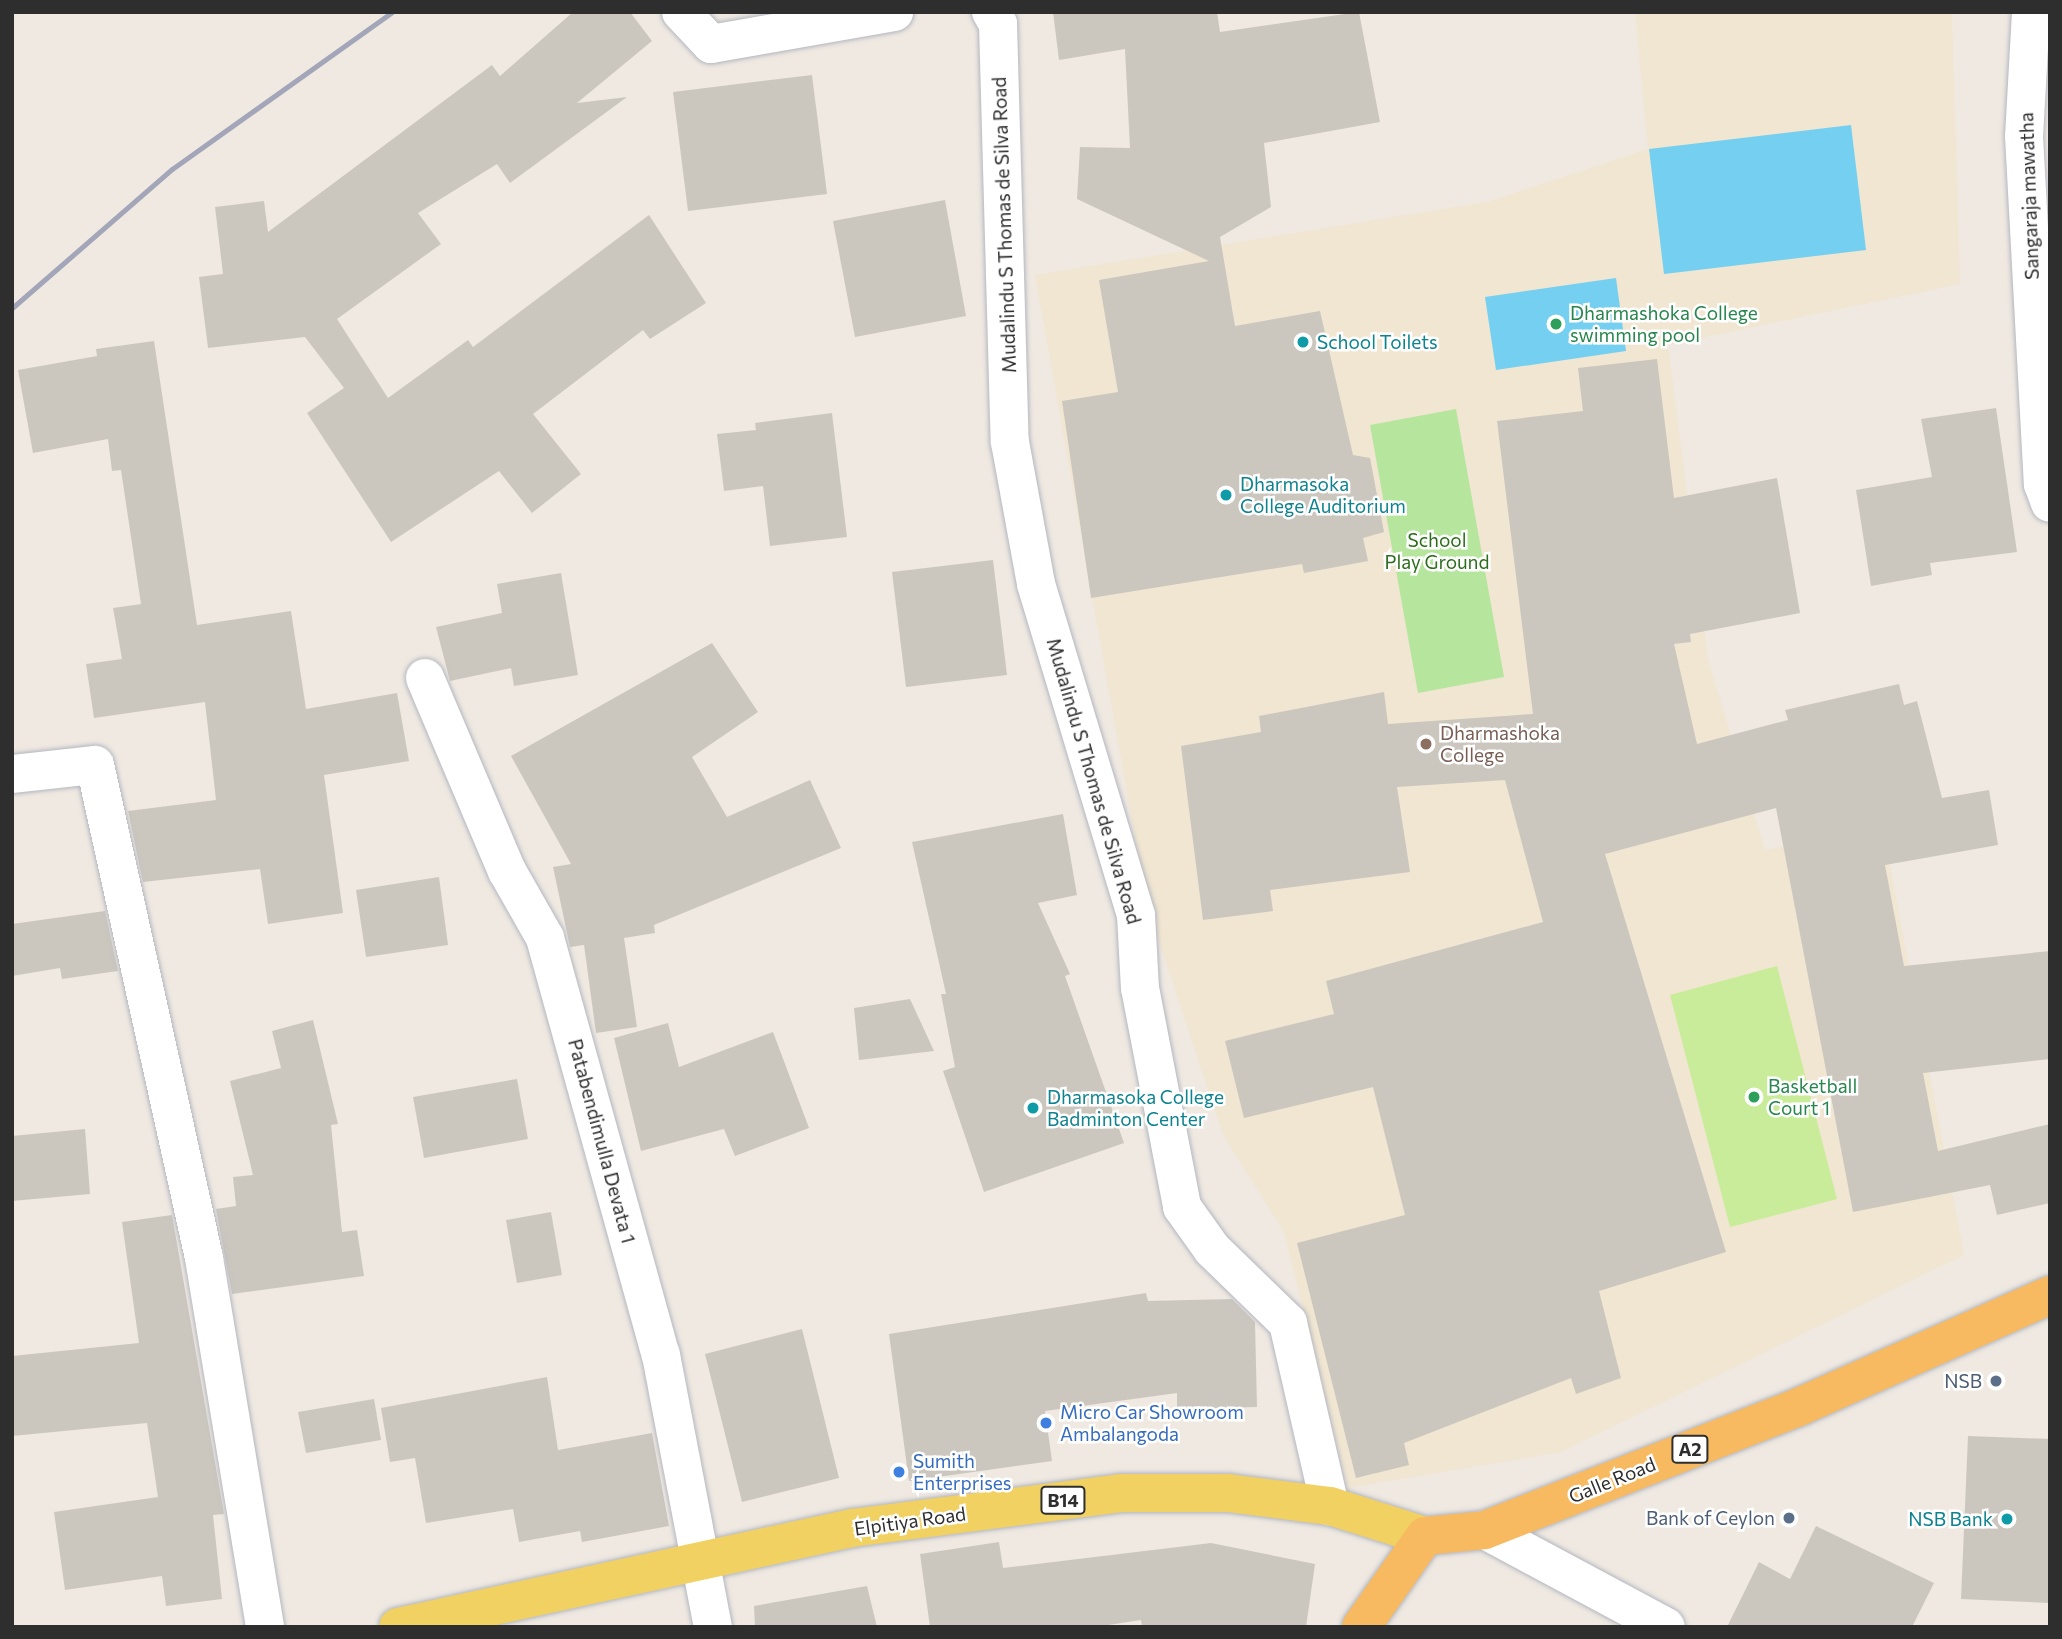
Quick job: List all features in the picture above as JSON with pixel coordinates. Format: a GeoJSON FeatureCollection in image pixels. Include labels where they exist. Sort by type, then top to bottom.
{"type":"FeatureCollection","features":[{"type":"Feature","properties":{"kind":"highway","name":"Galle Road"},"geometry":{"type":"LineString","coordinates":[[1425,1536],[1485,1530],[1799,1407],[2050,1295]]}},
{"type":"Feature","properties":{"kind":"highway"},"geometry":{"type":"LineString","coordinates":[[1361,1627],[1425,1536]]}},
{"type":"Feature","properties":{"kind":"main road","name":"Elpitiya Road"},"geometry":{"type":"LineString","coordinates":[[398,1627],[700,1558],[852,1528],[1121,1493],[1228,1493],[1331,1506],[1425,1536]]}},
{"type":"Feature","properties":{"kind":"street"},"geometry":{"type":"LineString","coordinates":[[681,12],[711,44],[894,12]]}},
{"type":"Feature","properties":{"kind":"street","name":"Mudalindu S Thomas de Silva Road"},"geometry":{"type":"LineString","coordinates":[[991,12],[998,24],[1010,442],[1036,584],[1136,915],[1140,988],[1182,1206],[1212,1249],[1288,1322],[1331,1506]]}},
{"type":"Feature","properties":{"kind":"street","name":"Sangaraja mawatha"},"geometry":{"type":"LineString","coordinates":[[2031,12],[2024,136],[2043,484],[2050,503]]}},
{"type":"Feature","properties":{"kind":"street","name":"Patabendimulla Devata 1"},"geometry":{"type":"LineString","coordinates":[[425,678],[507,871],[545,938],[662,1355],[713,1627]]}},
{"type":"Feature","properties":{"kind":"street"},"geometry":{"type":"LineString","coordinates":[[12,774],[95,765],[204,1258],[265,1627]]}},
{"type":"Feature","properties":{"kind":"street"},"geometry":{"type":"LineString","coordinates":[[1485,1530],[1666,1627]]}},
{"type":"Feature","properties":{"kind":"shaded area","name":"Dharmashoka College"},"geometry":{"type":"Polygon","coordinates":[[[1635,12],[1952,12],[1960,284],[1668,345],[1708,659],[1765,850],[1883,829],[1964,1255],[1561,1452],[1348,1488],[1284,1232],[1223,1135],[1147,905],[1035,275],[1487,202],[1648,149],[1635,12]]]}},
{"type":"Feature","properties":{"kind":"green space","name":"School Play Ground"},"geometry":{"type":"Polygon","coordinates":[[[1456,409],[1504,677],[1418,693],[1370,425],[1456,409]]]}},
{"type":"Feature","properties":{"kind":"green space","name":"Basketball Court 1"},"geometry":{"type":"Polygon","coordinates":[[[1777,966],[1837,1199],[1730,1227],[1670,995],[1777,966]]]}},
{"type":"Feature","properties":{"kind":"water"},"geometry":{"type":"Polygon","coordinates":[[[1851,125],[1866,250],[1664,274],[1649,149],[1851,125]]]}},
{"type":"Feature","properties":{"kind":"water","name":"Dharmashoka College swimming pool"},"geometry":{"type":"Polygon","coordinates":[[[1616,278],[1626,351],[1496,370],[1485,297],[1616,278]]]}},
{"type":"Feature","properties":{"kind":"building"},"geometry":{"type":"Polygon","coordinates":[[[573,12],[630,12],[652,41],[577,103],[627,97],[510,183],[497,164],[418,213],[441,244],[337,319],[388,398],[468,340],[473,347],[649,215],[706,303],[650,339],[643,330],[533,414],[581,474],[532,513],[499,471],[391,542],[307,413],[344,388],[305,337],[208,348],[199,277],[223,274],[215,207],[264,201],[268,232],[492,65],[500,76],[573,12]]]}},
{"type":"Feature","properties":{"kind":"building"},"geometry":{"type":"Polygon","coordinates":[[[1053,12],[1217,12],[1220,32],[1359,12],[1380,122],[1264,143],[1271,207],[1220,237],[1235,326],[1320,311],[1353,455],[1370,458],[1384,532],[1363,538],[1368,561],[1304,573],[1302,564],[1091,598],[1062,401],[1118,392],[1099,280],[1209,261],[1077,199],[1080,147],[1130,148],[1125,49],[1059,60],[1053,12]]]}},
{"type":"Feature","properties":{"kind":"building"},"geometry":{"type":"Polygon","coordinates":[[[812,75],[827,194],[688,211],[673,92],[812,75]]]}},
{"type":"Feature","properties":{"kind":"building"},"geometry":{"type":"Polygon","coordinates":[[[945,200],[966,316],[855,337],[833,221],[945,200]]]}},
{"type":"Feature","properties":{"kind":"building"},"geometry":{"type":"Polygon","coordinates":[[[154,341],[197,625],[291,611],[306,709],[397,693],[409,761],[324,775],[343,913],[268,924],[260,869],[143,882],[128,811],[216,800],[205,702],[94,718],[86,664],[122,659],[113,608],[141,604],[121,470],[112,471],[108,439],[33,453],[18,370],[97,356],[96,349],[154,341]]]}},
{"type":"Feature","properties":{"kind":"building"},"geometry":{"type":"Polygon","coordinates":[[[1657,359],[1674,498],[1777,478],[1800,613],[1690,634],[1691,642],[1674,644],[1697,744],[1788,720],[1785,710],[1899,684],[1904,705],[1917,701],[1942,798],[1989,790],[1998,845],[1885,865],[1904,966],[2050,951],[2050,1059],[1923,1073],[1938,1151],[2050,1124],[2050,1203],[1997,1215],[1990,1185],[1853,1212],[1776,808],[1605,854],[1726,1252],[1599,1291],[1621,1378],[1576,1394],[1571,1378],[1404,1443],[1409,1465],[1356,1478],[1297,1243],[1405,1215],[1373,1087],[1244,1118],[1225,1041],[1334,1014],[1326,981],[1543,922],[1505,780],[1397,787],[1410,872],[1270,890],[1273,911],[1203,920],[1181,746],[1261,732],[1259,716],[1384,692],[1388,724],[1533,714],[1497,421],[1583,411],[1578,368],[1657,359]]]}},
{"type":"Feature","properties":{"kind":"building"},"geometry":{"type":"Polygon","coordinates":[[[1996,408],[2017,552],[1930,563],[1932,575],[1871,586],[1856,490],[1932,477],[1921,419],[1996,408]]]}},
{"type":"Feature","properties":{"kind":"building"},"geometry":{"type":"Polygon","coordinates":[[[832,413],[847,537],[770,546],[763,486],[724,491],[717,434],[756,430],[755,423],[832,413]]]}},
{"type":"Feature","properties":{"kind":"building"},"geometry":{"type":"Polygon","coordinates":[[[993,560],[1007,675],[906,687],[892,572],[993,560]]]}},
{"type":"Feature","properties":{"kind":"building"},"geometry":{"type":"Polygon","coordinates":[[[561,573],[578,675],[514,686],[511,668],[450,681],[436,627],[502,613],[497,584],[561,573]]]}},
{"type":"Feature","properties":{"kind":"building"},"geometry":{"type":"Polygon","coordinates":[[[712,643],[758,712],[692,757],[727,817],[810,780],[841,848],[654,925],[655,933],[624,938],[637,1027],[596,1033],[584,945],[570,947],[553,867],[571,864],[511,756],[712,643]]]}},
{"type":"Feature","properties":{"kind":"building"},"geometry":{"type":"Polygon","coordinates":[[[1063,814],[1077,895],[1038,903],[1070,974],[1065,976],[1124,1143],[984,1192],[943,1071],[955,1067],[941,994],[946,994],[912,842],[1063,814]]]}},
{"type":"Feature","properties":{"kind":"building"},"geometry":{"type":"Polygon","coordinates":[[[439,877],[448,945],[366,957],[356,890],[439,877]]]}},
{"type":"Feature","properties":{"kind":"building"},"geometry":{"type":"Polygon","coordinates":[[[105,911],[118,971],[62,979],[60,968],[12,976],[12,924],[105,911]]]}},
{"type":"Feature","properties":{"kind":"building"},"geometry":{"type":"Polygon","coordinates":[[[910,999],[934,1051],[859,1060],[854,1008],[910,999]]]}},
{"type":"Feature","properties":{"kind":"building"},"geometry":{"type":"Polygon","coordinates":[[[313,1020],[338,1124],[331,1125],[342,1232],[357,1230],[364,1276],[232,1294],[216,1209],[236,1206],[233,1177],[253,1175],[230,1081],[281,1068],[272,1031],[313,1020]]]}},
{"type":"Feature","properties":{"kind":"building"},"geometry":{"type":"Polygon","coordinates":[[[668,1023],[679,1067],[773,1032],[809,1128],[735,1156],[724,1129],[641,1151],[614,1038],[668,1023]]]}},
{"type":"Feature","properties":{"kind":"building"},"geometry":{"type":"Polygon","coordinates":[[[517,1079],[528,1139],[424,1158],[413,1097],[517,1079]]]}},
{"type":"Feature","properties":{"kind":"building"},"geometry":{"type":"Polygon","coordinates":[[[85,1129],[90,1194],[12,1201],[12,1136],[85,1129]]]}},
{"type":"Feature","properties":{"kind":"building"},"geometry":{"type":"Polygon","coordinates":[[[551,1212],[562,1275],[517,1283],[506,1220],[551,1212]]]}},
{"type":"Feature","properties":{"kind":"building"},"geometry":{"type":"Polygon","coordinates":[[[172,1215],[224,1514],[213,1515],[222,1599],[166,1606],[162,1576],[65,1590],[54,1512],[158,1497],[147,1423],[12,1436],[12,1356],[139,1343],[122,1222],[172,1215]]]}},
{"type":"Feature","properties":{"kind":"building"},"geometry":{"type":"Polygon","coordinates":[[[1146,1293],[1148,1301],[1232,1299],[1255,1322],[1257,1407],[1177,1409],[1177,1393],[1045,1411],[1052,1461],[909,1481],[889,1334],[1146,1293]]]}},
{"type":"Feature","properties":{"kind":"building"},"geometry":{"type":"Polygon","coordinates":[[[802,1329],[839,1478],[742,1502],[705,1354],[802,1329]]]}},
{"type":"Feature","properties":{"kind":"building"},"geometry":{"type":"Polygon","coordinates":[[[547,1377],[558,1450],[652,1433],[669,1526],[582,1542],[580,1531],[519,1542],[513,1509],[426,1523],[415,1458],[390,1462],[381,1408],[547,1377]]]}},
{"type":"Feature","properties":{"kind":"building"},"geometry":{"type":"Polygon","coordinates":[[[374,1399],[381,1440],[306,1453],[298,1412],[374,1399]]]}},
{"type":"Feature","properties":{"kind":"building","name":"NSB Bank"},"geometry":{"type":"Polygon","coordinates":[[[1968,1436],[2050,1439],[2050,1603],[1961,1599],[1968,1436]]]}},
{"type":"Feature","properties":{"kind":"building"},"geometry":{"type":"Polygon","coordinates":[[[1816,1526],[1934,1583],[1912,1627],[1727,1627],[1759,1562],[1790,1579],[1816,1526]]]}},
{"type":"Feature","properties":{"kind":"building"},"geometry":{"type":"Polygon","coordinates":[[[999,1542],[1003,1568],[1211,1543],[1315,1564],[1306,1627],[1142,1627],[1141,1620],[1095,1627],[930,1627],[920,1554],[999,1542]]]}},
{"type":"Feature","properties":{"kind":"building"},"geometry":{"type":"Polygon","coordinates":[[[867,1586],[877,1627],[755,1627],[754,1606],[867,1586]]]}},
{"type":"Feature","properties":{"kind":"railway"},"geometry":{"type":"LineString","coordinates":[[12,308],[172,169],[392,12]]}},
{"type":"Feature","properties":{"kind":"place","name":"Dharmashoka College swimming pool"},"geometry":{"type":"Point","coordinates":[1556,324]}},
{"type":"Feature","properties":{"kind":"place","name":"School Toilets"},"geometry":{"type":"Point","coordinates":[1303,342]}},
{"type":"Feature","properties":{"kind":"place","name":"Dharmasoka College Auditorium"},"geometry":{"type":"Point","coordinates":[1226,495]}},
{"type":"Feature","properties":{"kind":"place","name":"Dharmashoka College"},"geometry":{"type":"Point","coordinates":[1426,744]}},
{"type":"Feature","properties":{"kind":"place","name":"Basketball Court 1"},"geometry":{"type":"Point","coordinates":[1754,1097]}},
{"type":"Feature","properties":{"kind":"place","name":"Dharmasoka College Badminton Center"},"geometry":{"type":"Point","coordinates":[1033,1108]}},
{"type":"Feature","properties":{"kind":"place","name":"NSB"},"geometry":{"type":"Point","coordinates":[1996,1381]}},
{"type":"Feature","properties":{"kind":"place","name":"Micro Car Showroom Ambalangoda"},"geometry":{"type":"Point","coordinates":[1046,1423]}},
{"type":"Feature","properties":{"kind":"place","name":"Sumith Enterprises"},"geometry":{"type":"Point","coordinates":[899,1472]}},
{"type":"Feature","properties":{"kind":"place","name":"Bank of Ceylon"},"geometry":{"type":"Point","coordinates":[1789,1518]}},
{"type":"Feature","properties":{"kind":"place","name":"NSB Bank"},"geometry":{"type":"Point","coordinates":[2007,1519]}}]}
